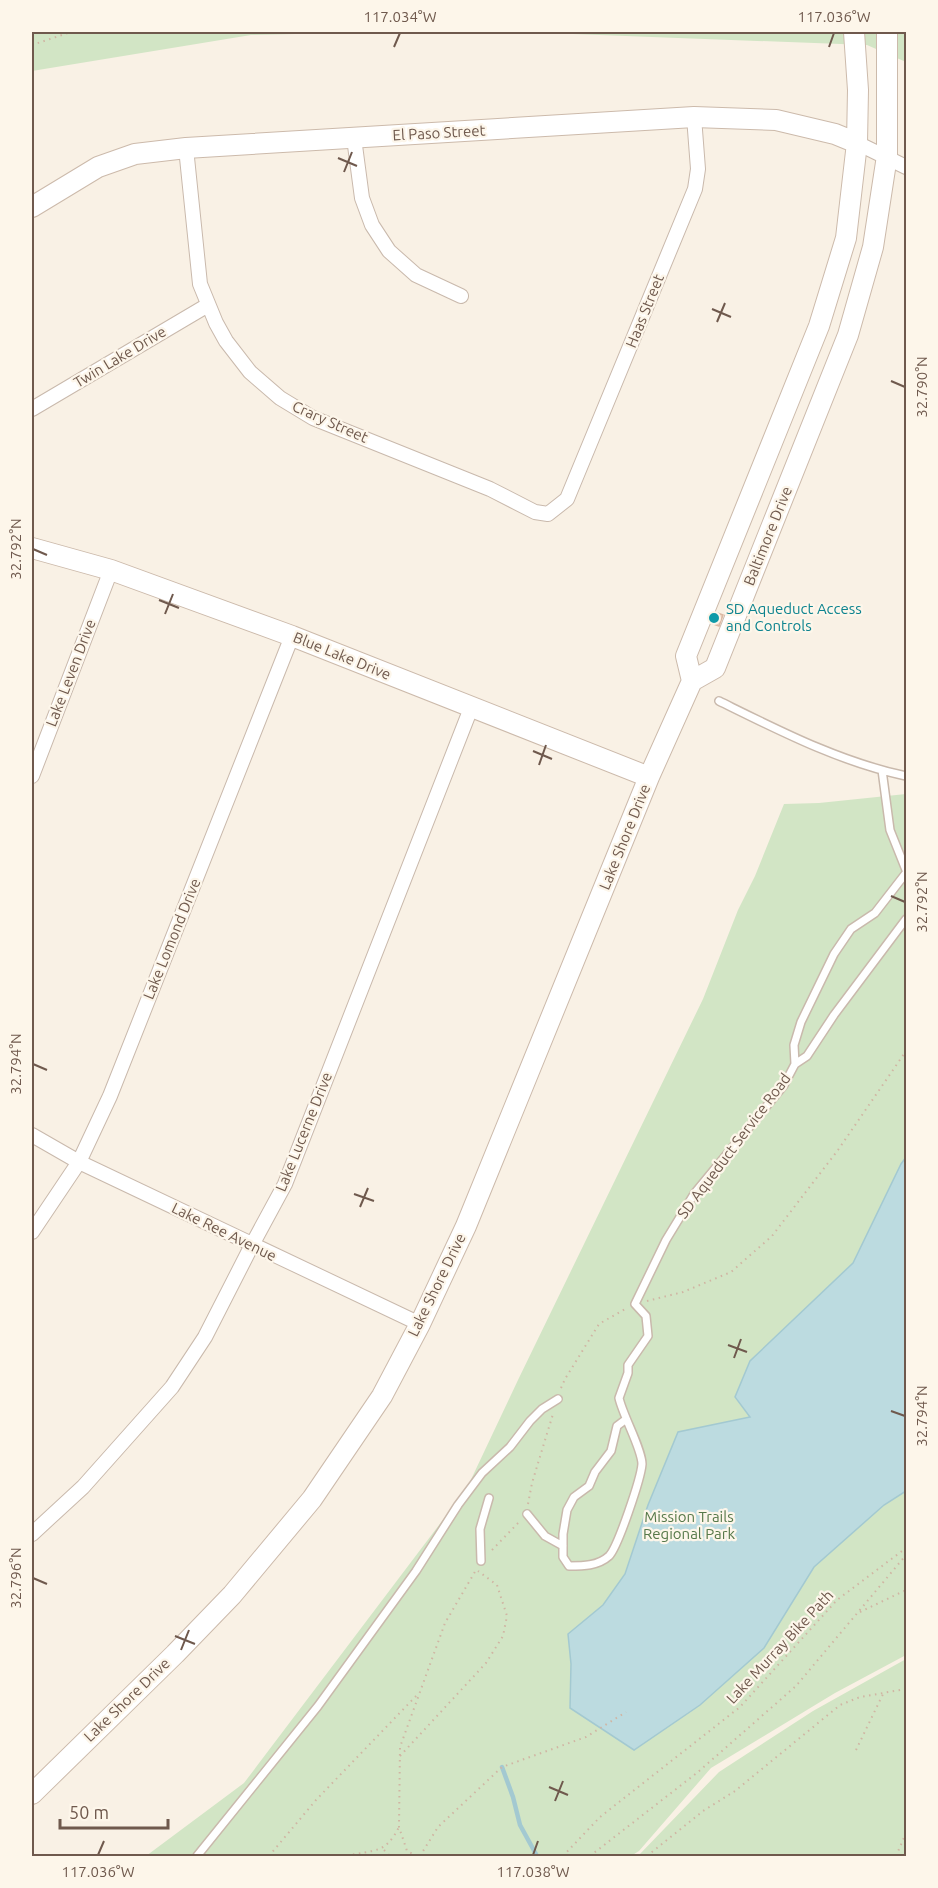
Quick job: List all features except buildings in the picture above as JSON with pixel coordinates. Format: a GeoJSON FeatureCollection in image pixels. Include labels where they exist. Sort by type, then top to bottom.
{"type":"FeatureCollection","features":[{"type":"Feature","properties":{"kind":"main road","name":"Baltimore Drive"},"geometry":{"type":"LineString","coordinates":[[854,32],[858,90],[857,143],[846,238],[819,326],[686,656],[692,681],[715,668],[848,335],[873,247],[887,156],[889,91],[887,32]]}},
{"type":"Feature","properties":{"kind":"main road","name":"El Paso Street"},"geometry":{"type":"LineString","coordinates":[[32,207],[98,167],[135,154],[186,148],[694,117],[776,120],[835,134],[857,143]]}},
{"type":"Feature","properties":{"kind":"main road","name":"Blue Lake Drive"},"geometry":{"type":"LineString","coordinates":[[32,548],[111,570],[292,636],[649,777]]}},
{"type":"Feature","properties":{"kind":"main road","name":"Lake Shore Drive"},"geometry":{"type":"LineString","coordinates":[[32,1794],[224,1603],[312,1499],[382,1396],[420,1324],[466,1226],[649,777],[692,681]]}},
{"type":"Feature","properties":{"kind":"street","name":"Haas Street"},"geometry":{"type":"LineString","coordinates":[[567,499],[695,189],[698,169],[694,117]]}},
{"type":"Feature","properties":{"kind":"street"},"geometry":{"type":"LineString","coordinates":[[354,138],[362,198],[372,225],[389,251],[416,275],[461,296]]}},
{"type":"Feature","properties":{"kind":"street"},"geometry":{"type":"LineString","coordinates":[[857,143],[906,167]]}},
{"type":"Feature","properties":{"kind":"street","name":"Crary Street"},"geometry":{"type":"LineString","coordinates":[[186,148],[200,284],[226,340],[250,372],[280,398],[304,413],[490,489],[535,512],[548,514],[567,499]]}},
{"type":"Feature","properties":{"kind":"street","name":"Twin Lake Drive"},"geometry":{"type":"LineString","coordinates":[[32,409],[208,305]]}},
{"type":"Feature","properties":{"kind":"street","name":"Lake Leven Drive"},"geometry":{"type":"LineString","coordinates":[[32,776],[111,570]]}},
{"type":"Feature","properties":{"kind":"street","name":"Lake Lomond Drive"},"geometry":{"type":"LineString","coordinates":[[32,1232],[79,1162],[110,1096],[292,636]]}},
{"type":"Feature","properties":{"kind":"street","name":"Lake Lucerne Drive"},"geometry":{"type":"LineString","coordinates":[[32,1534],[82,1487],[172,1388],[205,1338],[285,1184],[471,708]]}},
{"type":"Feature","properties":{"kind":"street","name":"Lake Ree Avenue"},"geometry":{"type":"LineString","coordinates":[[32,1135],[79,1162],[420,1324]]}},
{"type":"Feature","properties":{"kind":"lane"},"geometry":{"type":"LineString","coordinates":[[719,701],[797,740],[882,770],[906,776]]}},
{"type":"Feature","properties":{"kind":"lane"},"geometry":{"type":"LineString","coordinates":[[882,770],[890,830],[906,872]]}},
{"type":"Feature","properties":{"kind":"lane","name":"SD Aqueduct Service Road"},"geometry":{"type":"LineString","coordinates":[[795,1065],[794,1045],[801,1022],[834,954],[851,929],[875,912],[906,872]]}},
{"type":"Feature","properties":{"kind":"lane","name":"SD Aqueduct Service Road"},"geometry":{"type":"LineString","coordinates":[[635,1304],[666,1240],[694,1194],[784,1085],[795,1065],[807,1056],[834,1015],[906,920]]}},
{"type":"Feature","properties":{"kind":"lane"},"geometry":{"type":"LineString","coordinates":[[625,1420],[617,1426],[611,1451],[595,1472],[589,1486],[574,1497],[567,1510],[563,1557],[569,1566],[591,1565],[601,1562],[610,1555],[617,1541],[642,1463],[618,1398],[628,1373],[628,1365],[648,1336],[646,1316],[635,1304]]}},
{"type":"Feature","properties":{"kind":"lane"},"geometry":{"type":"LineString","coordinates":[[197,1857],[318,1706],[416,1571],[482,1473],[510,1448],[542,1409],[558,1400]]}},
{"type":"Feature","properties":{"kind":"lane"},"geometry":{"type":"LineString","coordinates":[[481,1561],[480,1529],[489,1498]]}},
{"type":"Feature","properties":{"kind":"lane"},"geometry":{"type":"LineString","coordinates":[[527,1514],[545,1536],[563,1546]]}},
{"type":"Feature","properties":{"kind":"path"},"geometry":{"type":"LineString","coordinates":[[32,45],[71,32]]}},
{"type":"Feature","properties":{"kind":"path"},"geometry":{"type":"LineString","coordinates":[[481,1561],[527,1514],[532,1483],[565,1379],[598,1324],[616,1312],[635,1304],[683,1292],[731,1272],[772,1236],[837,1150],[906,1051]]}},
{"type":"Feature","properties":{"kind":"path"},"geometry":{"type":"LineString","coordinates":[[590,1857],[698,1772],[796,1686],[906,1555],[906,1548]]}},
{"type":"Feature","properties":{"kind":"path","name":"Lake Murray Bike Path"},"geometry":{"type":"LineString","coordinates":[[562,1857],[600,1817],[740,1707],[837,1600],[906,1548]]}},
{"type":"Feature","properties":{"kind":"path"},"geometry":{"type":"LineString","coordinates":[[400,1757],[486,1663],[503,1636],[507,1616],[497,1585],[476,1570],[445,1623],[400,1747],[399,1827],[407,1851],[418,1857],[438,1827],[502,1767],[586,1737],[626,1712]]}},
{"type":"Feature","properties":{"kind":"path"},"geometry":{"type":"LineString","coordinates":[[857,1614],[906,1590]]}},
{"type":"Feature","properties":{"kind":"path"},"geometry":{"type":"LineString","coordinates":[[647,1857],[703,1810],[735,1791],[840,1705],[860,1697],[906,1689]]}},
{"type":"Feature","properties":{"kind":"path"},"geometry":{"type":"LineString","coordinates":[[856,1750],[884,1692]]}},
{"type":"Feature","properties":{"kind":"path"},"geometry":{"type":"LineString","coordinates":[[269,1857],[316,1800],[419,1693]]}},
{"type":"Feature","properties":{"kind":"path"},"geometry":{"type":"LineString","coordinates":[[347,1857],[384,1849],[393,1841],[399,1827]]}},
{"type":"Feature","properties":{"kind":"path"},"geometry":{"type":"LineString","coordinates":[[896,1857],[906,1833]]}},
{"type":"Feature","properties":{"kind":"path"},"geometry":{"type":"LineString","coordinates":[[384,1849],[390,1857]]}},
{"type":"Feature","properties":{"kind":"green space"},"geometry":{"type":"Polygon","coordinates":[[[32,32],[378,32],[251,35],[32,71],[32,32]]]}},
{"type":"Feature","properties":{"kind":"green space"},"geometry":{"type":"Polygon","coordinates":[[[520,32],[906,32],[906,62],[867,45],[520,32]]]}},
{"type":"Feature","properties":{"kind":"green space","name":"Mission Trails Regional Park"},"geometry":{"type":"Polygon","coordinates":[[[906,794],[906,1655],[835,1693],[711,1768],[639,1851],[631,1856],[146,1856],[244,1783],[467,1488],[703,999],[738,910],[755,876],[784,804],[819,803],[906,794]]]}},
{"type":"Feature","properties":{"kind":"green space"},"geometry":{"type":"Polygon","coordinates":[[[906,1659],[906,1856],[638,1856],[719,1772],[813,1711],[906,1659]]]}},
{"type":"Feature","properties":{"kind":"water"},"geometry":{"type":"Polygon","coordinates":[[[906,1157],[906,1491],[884,1505],[814,1567],[764,1648],[700,1705],[634,1750],[570,1708],[571,1664],[568,1634],[603,1605],[625,1574],[648,1505],[678,1432],[750,1417],[735,1397],[750,1361],[853,1263],[906,1157]]]}},
{"type":"Feature","properties":{"kind":"waterway"},"geometry":{"type":"LineString","coordinates":[[502,1767],[520,1825],[537,1856]]}},
{"type":"Feature","properties":{"kind":"place","name":"SD Aqueduct Access and Controls"},"geometry":{"type":"Point","coordinates":[714,618]}}]}
